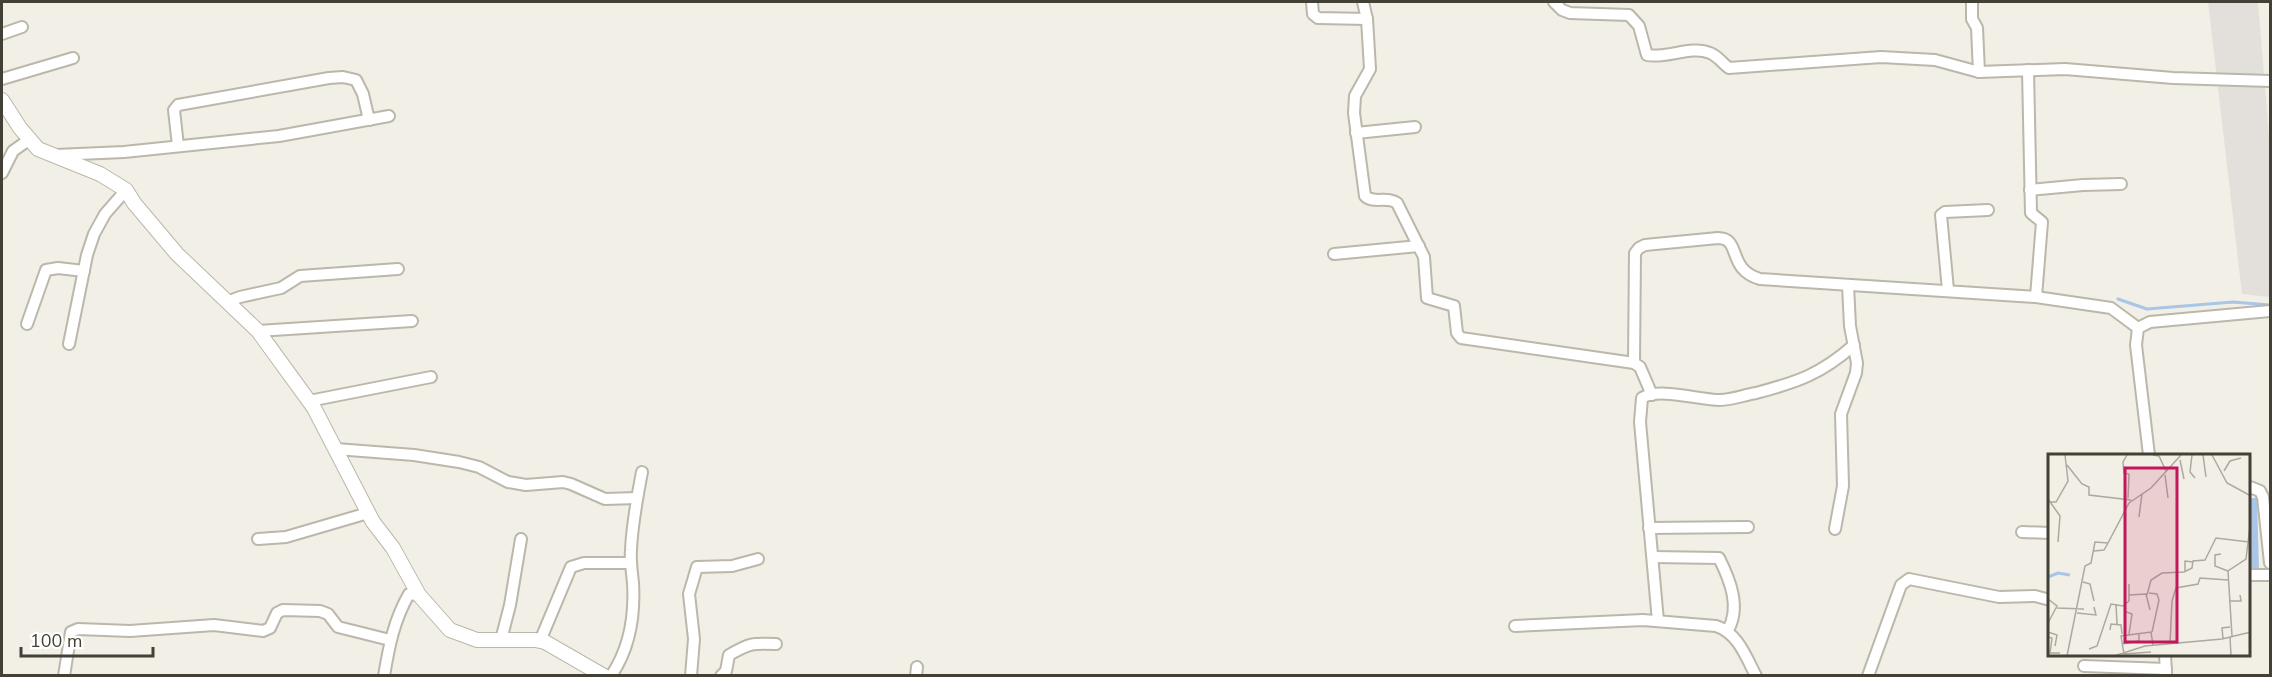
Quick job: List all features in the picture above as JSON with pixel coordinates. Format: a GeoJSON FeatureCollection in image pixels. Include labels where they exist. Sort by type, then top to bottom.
{"type":"FeatureCollection","features":[{"type":"Feature","properties":{"kind":"street"},"geometry":{"type":"LineString","coordinates":[[1312,2],[1313,14],[1318,18],[1367,19]]}},
{"type":"Feature","properties":{"kind":"street"},"geometry":{"type":"LineString","coordinates":[[1363,2],[1367,19],[1370,69],[1355,96],[1354,113],[1365,196],[1370,200],[1395,201],[1424,257],[1428,298],[1454,306],[1457,333],[1461,338],[1634,363],[1640,368],[1652,394]]}},
{"type":"Feature","properties":{"kind":"street"},"geometry":{"type":"LineString","coordinates":[[1554,2],[1570,13],[1629,15],[1639,26],[1645,52],[1650,56],[1704,51],[1718,57],[1729,68],[1734,69],[1869,57],[1935,60],[1979,72],[2092,70],[2173,78],[2271,81]]}},
{"type":"Feature","properties":{"kind":"street"},"geometry":{"type":"LineString","coordinates":[[1972,2],[1972,19],[1977,28],[1979,72]]}},
{"type":"Feature","properties":{"kind":"street"},"geometry":{"type":"LineString","coordinates":[[2,34],[22,27]]}},
{"type":"Feature","properties":{"kind":"street"},"geometry":{"type":"LineString","coordinates":[[2,79],[73,58]]}},
{"type":"Feature","properties":{"kind":"street"},"geometry":{"type":"LineString","coordinates":[[2028,70],[2031,214],[2042,222],[2036,297]]}},
{"type":"Feature","properties":{"kind":"street"},"geometry":{"type":"LineString","coordinates":[[178,146],[174,110],[178,105],[329,78],[344,77],[356,80],[363,94],[369,120]]}},
{"type":"Feature","properties":{"kind":"street"},"geometry":{"type":"LineString","coordinates":[[2,100],[20,128],[38,149],[100,174],[126,190],[134,203],[177,254],[258,331],[309,401],[368,513],[393,548],[419,595],[450,630],[477,640],[540,641],[604,675]]}},
{"type":"Feature","properties":{"kind":"street"},"geometry":{"type":"LineString","coordinates":[[53,155],[279,136],[389,116]]}},
{"type":"Feature","properties":{"kind":"street"},"geometry":{"type":"LineString","coordinates":[[1356,133],[1415,127]]}},
{"type":"Feature","properties":{"kind":"street"},"geometry":{"type":"LineString","coordinates":[[2,173],[13,151],[30,139]]}},
{"type":"Feature","properties":{"kind":"street"},"geometry":{"type":"LineString","coordinates":[[2030,190],[2075,185],[2121,184]]}},
{"type":"Feature","properties":{"kind":"street"},"geometry":{"type":"LineString","coordinates":[[69,344],[91,242],[99,223],[126,190]]}},
{"type":"Feature","properties":{"kind":"street"},"geometry":{"type":"LineString","coordinates":[[1948,290],[1941,216],[1945,212],[1988,210]]}},
{"type":"Feature","properties":{"kind":"street"},"geometry":{"type":"LineString","coordinates":[[1634,363],[1635,253],[1646,245],[1725,238],[1731,242],[1737,263],[1743,271],[1760,279],[2036,297],[2111,308],[2138,328]]}},
{"type":"Feature","properties":{"kind":"street"},"geometry":{"type":"LineString","coordinates":[[1334,254],[1419,246]]}},
{"type":"Feature","properties":{"kind":"street"},"geometry":{"type":"LineString","coordinates":[[27,324],[46,270],[58,268],[84,271]]}},
{"type":"Feature","properties":{"kind":"street"},"geometry":{"type":"LineString","coordinates":[[227,302],[281,288],[300,276],[398,269]]}},
{"type":"Feature","properties":{"kind":"street"},"geometry":{"type":"LineString","coordinates":[[1835,530],[1843,486],[1840,414],[1856,374],[1857,363],[1850,349],[1848,285]]}},
{"type":"Feature","properties":{"kind":"street"},"geometry":{"type":"LineString","coordinates":[[2138,328],[2150,322],[2271,311]]}},
{"type":"Feature","properties":{"kind":"street"},"geometry":{"type":"LineString","coordinates":[[258,331],[412,321]]}},
{"type":"Feature","properties":{"kind":"street"},"geometry":{"type":"LineString","coordinates":[[2138,328],[2136,345],[2149,454]]}},
{"type":"Feature","properties":{"kind":"street"},"geometry":{"type":"LineString","coordinates":[[1658,621],[1640,402],[1652,394],[1711,400],[1738,397],[1807,378],[1850,349]]}},
{"type":"Feature","properties":{"kind":"street"},"geometry":{"type":"LineString","coordinates":[[309,401],[431,377]]}},
{"type":"Feature","properties":{"kind":"street"},"geometry":{"type":"LineString","coordinates":[[336,449],[414,455],[459,462],[479,467],[508,482],[526,485],[563,482],[571,483],[604,499],[637,498]]}},
{"type":"Feature","properties":{"kind":"street"},"geometry":{"type":"LineString","coordinates":[[611,675],[621,661],[631,632],[633,525],[642,472]]}},
{"type":"Feature","properties":{"kind":"street"},"geometry":{"type":"LineString","coordinates":[[2251,487],[2260,491],[2263,497],[2271,563]]}},
{"type":"Feature","properties":{"kind":"street"},"geometry":{"type":"LineString","coordinates":[[258,539],[286,537],[368,513]]}},
{"type":"Feature","properties":{"kind":"street"},"geometry":{"type":"LineString","coordinates":[[1649,528],[1748,527]]}},
{"type":"Feature","properties":{"kind":"street"},"geometry":{"type":"LineString","coordinates":[[2022,532],[2048,533]]}},
{"type":"Feature","properties":{"kind":"street"},"geometry":{"type":"LineString","coordinates":[[501,640],[510,605],[521,538]]}},
{"type":"Feature","properties":{"kind":"street"},"geometry":{"type":"LineString","coordinates":[[1653,557],[1719,558],[1727,576],[1735,610],[1734,620],[1728,630]]}},
{"type":"Feature","properties":{"kind":"street"},"geometry":{"type":"LineString","coordinates":[[691,675],[694,639],[689,594],[697,567],[732,566],[758,559]]}},
{"type":"Feature","properties":{"kind":"street"},"geometry":{"type":"LineString","coordinates":[[540,641],[571,567],[584,563],[631,563]]}},
{"type":"Feature","properties":{"kind":"street"},"geometry":{"type":"LineString","coordinates":[[2251,575],[2271,575]]}},
{"type":"Feature","properties":{"kind":"street"},"geometry":{"type":"LineString","coordinates":[[1868,675],[1901,585],[1909,579],[2000,597],[2035,596],[2048,599]]}},
{"type":"Feature","properties":{"kind":"street"},"geometry":{"type":"LineString","coordinates":[[384,675],[390,640],[399,612],[409,594],[419,595]]}},
{"type":"Feature","properties":{"kind":"street"},"geometry":{"type":"LineString","coordinates":[[64,675],[68,640],[71,632],[78,629],[130,631],[214,625],[263,631],[270,628],[277,613],[283,610],[320,611],[328,614],[338,627],[390,640]]}},
{"type":"Feature","properties":{"kind":"street"},"geometry":{"type":"LineString","coordinates":[[1515,626],[1605,621],[1658,621],[1716,626],[1728,630],[1734,637],[1756,675]]}},
{"type":"Feature","properties":{"kind":"street"},"geometry":{"type":"LineString","coordinates":[[721,675],[726,670],[729,655],[743,646],[757,643],[776,644]]}},
{"type":"Feature","properties":{"kind":"street"},"geometry":{"type":"LineString","coordinates":[[2084,666],[2166,672],[2165,656]]}},
{"type":"Feature","properties":{"kind":"shaded area"},"geometry":{"type":"Polygon","coordinates":[[[2208,2],[2258,2],[2270,148],[2270,297],[2242,294],[2208,2]]]}},
{"type":"Feature","properties":{"kind":"water"},"geometry":{"type":"Polygon","coordinates":[[[2251,498],[2257,498],[2259,570],[2251,571],[2251,498]]]}},
{"type":"Feature","properties":{"kind":"waterway"},"geometry":{"type":"LineString","coordinates":[[2118,299],[2147,309],[2233,302],[2270,305]]}}]}
